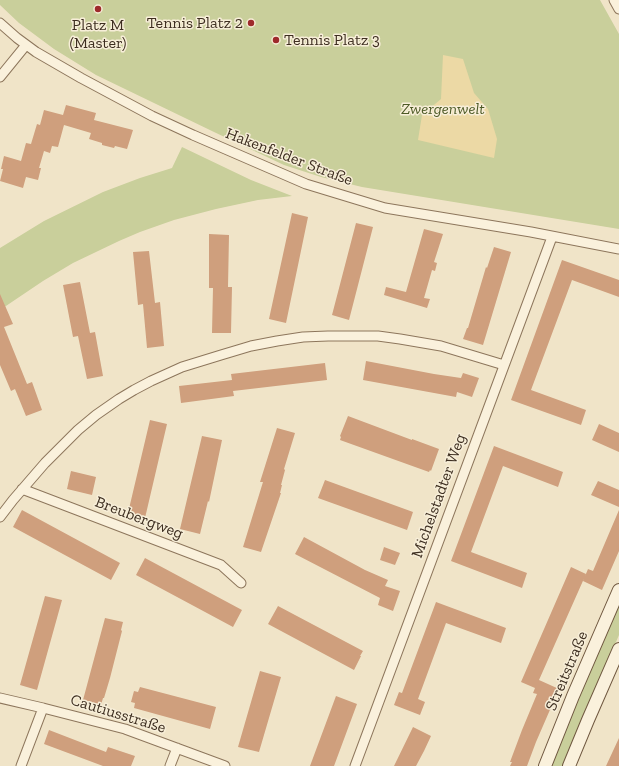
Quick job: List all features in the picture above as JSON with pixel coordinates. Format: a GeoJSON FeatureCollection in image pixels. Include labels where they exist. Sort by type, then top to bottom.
{"type":"FeatureCollection","features":[{"type":"Feature","properties":{"kind":"main road","name":"Streitstraße"},"geometry":{"type":"LineString","coordinates":[[545,766],[573,696],[619,590]]}},
{"type":"Feature","properties":{"kind":"main road"},"geometry":{"type":"LineString","coordinates":[[569,766],[619,649]]}},
{"type":"Feature","properties":{"kind":"street","name":"Hakenfelder Straße"},"geometry":{"type":"LineString","coordinates":[[0,23],[36,52],[161,120],[306,184],[385,208],[531,232],[619,249]]}},
{"type":"Feature","properties":{"kind":"street"},"geometry":{"type":"LineString","coordinates":[[0,77],[26,45]]}},
{"type":"Feature","properties":{"kind":"street","name":"Michelstadter Weg"},"geometry":{"type":"LineString","coordinates":[[354,766],[552,236]]}},
{"type":"Feature","properties":{"kind":"street"},"geometry":{"type":"LineString","coordinates":[[0,517],[44,463],[96,415],[146,383],[182,367],[221,354],[251,346],[303,337],[378,336],[441,346],[504,365]]}},
{"type":"Feature","properties":{"kind":"street","name":"Breubergweg"},"geometry":{"type":"LineString","coordinates":[[22,489],[221,565],[241,583]]}},
{"type":"Feature","properties":{"kind":"street","name":"Cautiusstraße"},"geometry":{"type":"LineString","coordinates":[[0,698],[125,729],[225,766]]}},
{"type":"Feature","properties":{"kind":"street"},"geometry":{"type":"LineString","coordinates":[[21,766],[43,708]]}},
{"type":"Feature","properties":{"kind":"street"},"geometry":{"type":"LineString","coordinates":[[170,766],[177,748]]}},
{"type":"Feature","properties":{"kind":"green space","name":"Zwergenwelt"},"geometry":{"type":"Polygon","coordinates":[[[0,0],[600,0],[619,34],[619,229],[362,187],[321,177],[284,165],[96,75],[54,49],[19,23],[0,5],[0,0]]]}},
{"type":"Feature","properties":{"kind":"green space"},"geometry":{"type":"Polygon","coordinates":[[[182,147],[251,180],[292,196],[258,200],[216,209],[174,220],[140,232],[73,263],[0,310],[0,248],[44,221],[103,192],[172,168],[182,147]]]}},
{"type":"Feature","properties":{"kind":"green space"},"geometry":{"type":"Polygon","coordinates":[[[619,604],[619,635],[563,766],[550,766],[569,719],[619,604]]]}},
{"type":"Feature","properties":{"kind":"sand"},"geometry":{"type":"Polygon","coordinates":[[[443,55],[463,59],[474,93],[488,109],[497,139],[494,158],[418,140],[422,115],[441,99],[443,55]]]}},
{"type":"Feature","properties":{"kind":"building"},"geometry":{"type":"Polygon","coordinates":[[[66,105],[96,113],[94,120],[133,130],[127,149],[102,145],[102,143],[89,139],[91,133],[64,125],[58,147],[52,146],[50,153],[44,151],[39,168],[41,168],[38,180],[26,177],[23,188],[0,181],[4,156],[21,161],[26,143],[31,144],[37,124],[40,125],[44,110],[63,115],[66,105]]]}},
{"type":"Feature","properties":{"kind":"building"},"geometry":{"type":"Polygon","coordinates":[[[292,213],[308,217],[286,323],[269,319],[292,213]]]}},
{"type":"Feature","properties":{"kind":"building"},"geometry":{"type":"Polygon","coordinates":[[[356,223],[373,227],[349,320],[332,315],[356,223]]]}},
{"type":"Feature","properties":{"kind":"building"},"geometry":{"type":"Polygon","coordinates":[[[424,229],[443,234],[434,262],[437,263],[435,271],[432,270],[424,298],[430,299],[427,308],[384,295],[386,287],[406,292],[424,229]]]}},
{"type":"Feature","properties":{"kind":"building"},"geometry":{"type":"Polygon","coordinates":[[[209,234],[229,235],[228,287],[232,287],[231,333],[212,333],[213,288],[209,288],[209,234]]]}},
{"type":"Feature","properties":{"kind":"building"},"geometry":{"type":"Polygon","coordinates":[[[494,247],[511,252],[483,345],[463,339],[468,328],[486,267],[487,268],[494,247]]]}},
{"type":"Feature","properties":{"kind":"building"},"geometry":{"type":"Polygon","coordinates":[[[149,251],[155,303],[160,302],[164,346],[147,348],[143,304],[138,305],[133,252],[149,251]]]}},
{"type":"Feature","properties":{"kind":"building"},"geometry":{"type":"Polygon","coordinates":[[[562,260],[619,280],[619,297],[572,280],[531,390],[586,410],[581,425],[511,400],[562,260]]]}},
{"type":"Feature","properties":{"kind":"building"},"geometry":{"type":"Polygon","coordinates":[[[80,282],[90,333],[95,332],[103,376],[87,379],[78,336],[73,337],[63,285],[80,282]]]}},
{"type":"Feature","properties":{"kind":"building"},"geometry":{"type":"Polygon","coordinates":[[[0,294],[13,324],[4,327],[27,384],[32,382],[42,410],[26,416],[15,389],[11,391],[0,365],[0,294]]]}},
{"type":"Feature","properties":{"kind":"building"},"geometry":{"type":"Polygon","coordinates":[[[366,361],[434,374],[461,378],[463,373],[479,378],[472,397],[457,392],[456,397],[363,380],[366,361]]]}},
{"type":"Feature","properties":{"kind":"building"},"geometry":{"type":"Polygon","coordinates":[[[325,363],[327,380],[233,391],[234,396],[181,403],[179,386],[232,380],[231,374],[325,363]]]}},
{"type":"Feature","properties":{"kind":"building"},"geometry":{"type":"Polygon","coordinates":[[[348,416],[439,449],[431,471],[430,470],[429,472],[340,440],[340,436],[348,416]]]}},
{"type":"Feature","properties":{"kind":"building"},"geometry":{"type":"Polygon","coordinates":[[[150,420],[167,424],[145,518],[128,513],[150,420]]]}},
{"type":"Feature","properties":{"kind":"building"},"geometry":{"type":"Polygon","coordinates":[[[599,424],[619,433],[619,452],[592,440],[599,424]]]}},
{"type":"Feature","properties":{"kind":"building"},"geometry":{"type":"Polygon","coordinates":[[[277,428],[295,433],[284,469],[281,493],[261,552],[243,547],[263,482],[260,482],[277,428]]]}},
{"type":"Feature","properties":{"kind":"building"},"geometry":{"type":"Polygon","coordinates":[[[202,436],[222,440],[209,502],[208,501],[200,534],[180,529],[202,436]]]}},
{"type":"Feature","properties":{"kind":"building"},"geometry":{"type":"Polygon","coordinates":[[[494,446],[563,472],[558,487],[503,466],[471,552],[527,573],[522,588],[451,561],[494,446]]]}},
{"type":"Feature","properties":{"kind":"building"},"geometry":{"type":"Polygon","coordinates":[[[71,471],[96,477],[92,495],[67,489],[71,471]]]}},
{"type":"Feature","properties":{"kind":"building"},"geometry":{"type":"Polygon","coordinates":[[[325,480],[413,512],[407,530],[318,498],[325,480]]]}},
{"type":"Feature","properties":{"kind":"building"},"geometry":{"type":"Polygon","coordinates":[[[598,481],[619,490],[619,507],[591,495],[598,481]]]}},
{"type":"Feature","properties":{"kind":"building"},"geometry":{"type":"Polygon","coordinates":[[[22,510],[120,563],[111,580],[13,527],[22,510]]]}},
{"type":"Feature","properties":{"kind":"building"},"geometry":{"type":"Polygon","coordinates":[[[619,510],[619,551],[602,590],[583,581],[588,569],[593,571],[619,510]]]}},
{"type":"Feature","properties":{"kind":"building"},"geometry":{"type":"Polygon","coordinates":[[[304,537],[365,570],[388,580],[385,586],[400,591],[393,611],[378,605],[380,598],[295,554],[304,537]]]}},
{"type":"Feature","properties":{"kind":"building"},"geometry":{"type":"Polygon","coordinates":[[[384,547],[400,553],[395,565],[380,560],[384,547]]]}},
{"type":"Feature","properties":{"kind":"building"},"geometry":{"type":"Polygon","coordinates":[[[145,558],[242,610],[233,627],[136,575],[145,558]]]}},
{"type":"Feature","properties":{"kind":"building"},"geometry":{"type":"Polygon","coordinates":[[[571,567],[586,574],[539,680],[559,689],[527,766],[510,766],[512,762],[510,762],[522,730],[537,694],[533,693],[535,688],[521,682],[571,567]]]}},
{"type":"Feature","properties":{"kind":"building"},"geometry":{"type":"Polygon","coordinates":[[[45,596],[62,600],[37,690],[20,685],[45,596]]]}},
{"type":"Feature","properties":{"kind":"building"},"geometry":{"type":"Polygon","coordinates":[[[436,602],[506,628],[501,643],[446,623],[418,699],[425,702],[420,715],[394,705],[399,692],[402,693],[436,602]]]}},
{"type":"Feature","properties":{"kind":"building"},"geometry":{"type":"Polygon","coordinates":[[[278,606],[363,651],[354,670],[268,624],[278,606]]]}},
{"type":"Feature","properties":{"kind":"building"},"geometry":{"type":"Polygon","coordinates":[[[105,618],[123,622],[110,678],[101,705],[83,700],[105,618]]]}},
{"type":"Feature","properties":{"kind":"building"},"geometry":{"type":"Polygon","coordinates":[[[260,671],[281,677],[259,752],[238,747],[260,671]]]}},
{"type":"Feature","properties":{"kind":"building"},"geometry":{"type":"Polygon","coordinates":[[[140,687],[216,707],[210,729],[134,708],[135,703],[131,702],[134,691],[138,692],[140,687]]]}},
{"type":"Feature","properties":{"kind":"building"},"geometry":{"type":"Polygon","coordinates":[[[336,696],[357,704],[334,766],[310,766],[336,696]]]}},
{"type":"Feature","properties":{"kind":"building"},"geometry":{"type":"Polygon","coordinates":[[[413,727],[431,736],[424,751],[416,766],[394,766],[413,727]]]}},
{"type":"Feature","properties":{"kind":"building"},"geometry":{"type":"Polygon","coordinates":[[[49,730],[106,752],[108,747],[135,756],[131,766],[103,766],[44,744],[49,730]]]}},
{"type":"Feature","properties":{"kind":"building"},"geometry":{"type":"Polygon","coordinates":[[[619,738],[619,766],[606,766],[619,738]]]}},
{"type":"Feature","properties":{"kind":"place","name":"Platz M (Master)"},"geometry":{"type":"Point","coordinates":[98,9]}},
{"type":"Feature","properties":{"kind":"place","name":"Tennis Platz 2"},"geometry":{"type":"Point","coordinates":[251,23]}},
{"type":"Feature","properties":{"kind":"place","name":"Tennis Platz 3"},"geometry":{"type":"Point","coordinates":[276,40]}}]}
